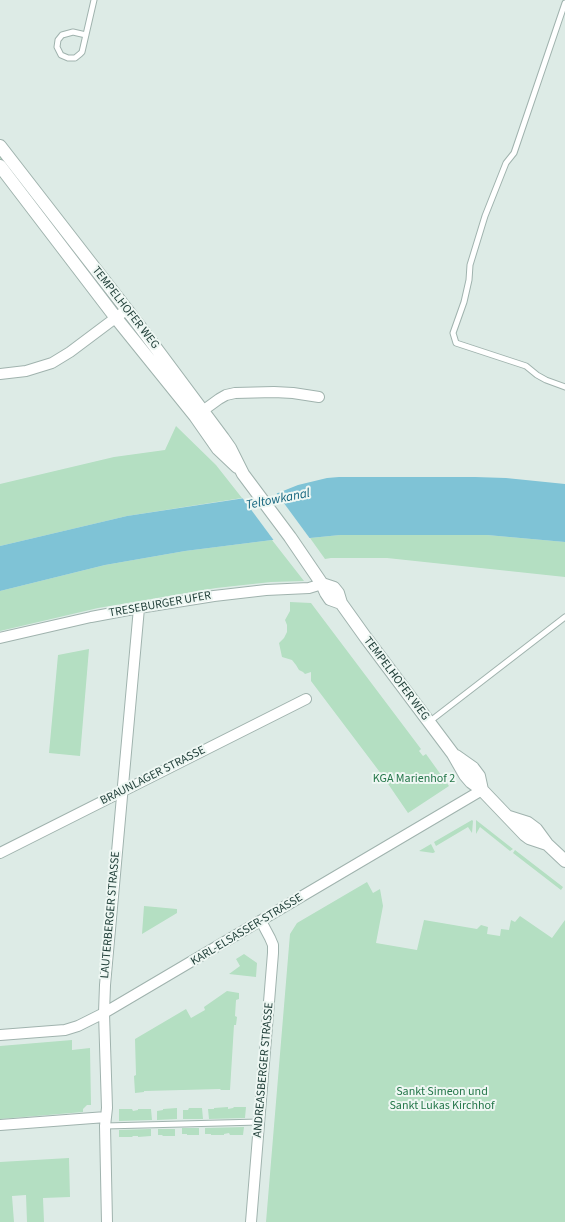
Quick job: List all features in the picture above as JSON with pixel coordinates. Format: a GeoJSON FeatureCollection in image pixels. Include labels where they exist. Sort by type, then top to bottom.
{"type":"FeatureCollection","features":[{"type":"Feature","properties":{"kind":"street","name":"TEMPELHOFER WEG"},"geometry":{"type":"LineString","coordinates":[[0,146],[126,310],[199,414]]}},
{"type":"Feature","properties":{"kind":"street","name":"TEMPELHOFER WEG"},"geometry":{"type":"LineString","coordinates":[[0,166],[116,318],[230,448],[243,474],[290,537],[322,584],[334,588],[338,593],[341,603],[453,754],[473,768],[479,776],[482,790],[509,817],[528,824],[536,829],[547,844],[565,861]]}},
{"type":"Feature","properties":{"kind":"street"},"geometry":{"type":"LineString","coordinates":[[0,374],[26,371],[52,363],[70,352],[126,310]]}},
{"type":"Feature","properties":{"kind":"street"},"geometry":{"type":"LineString","coordinates":[[199,414],[219,399],[226,395],[235,393],[274,392],[319,397]]}},
{"type":"Feature","properties":{"kind":"street","name":"TRESEBURGER UFER"},"geometry":{"type":"LineString","coordinates":[[0,638],[91,617],[139,608],[258,590],[309,588],[322,584]]}},
{"type":"Feature","properties":{"kind":"street","name":"LAUTERBERGER STRASSE"},"geometry":{"type":"LineString","coordinates":[[107,1222],[104,1013],[105,985],[139,608]]}},
{"type":"Feature","properties":{"kind":"street","name":"BRAUNLAGER STRASSE"},"geometry":{"type":"LineString","coordinates":[[0,853],[306,699]]}},
{"type":"Feature","properties":{"kind":"street","name":"KARL-ELSASSER-STRASSE"},"geometry":{"type":"LineString","coordinates":[[0,1036],[65,1030],[78,1026],[104,1013],[482,790]]}},
{"type":"Feature","properties":{"kind":"street","name":"ANDREASBERGER STRASSE"},"geometry":{"type":"LineString","coordinates":[[251,1222],[273,953],[273,945],[261,921]]}},
{"type":"Feature","properties":{"kind":"street"},"geometry":{"type":"LineString","coordinates":[[0,1125],[105,1122]]}},
{"type":"Feature","properties":{"kind":"lane"},"geometry":{"type":"LineString","coordinates":[[86,35],[73,32],[62,35],[58,40],[57,47],[61,55],[68,58],[75,58],[82,52],[86,35],[94,0]]}},
{"type":"Feature","properties":{"kind":"lane"},"geometry":{"type":"LineString","coordinates":[[565,3],[514,152],[506,163],[485,216],[470,265],[470,280],[464,302],[453,332],[456,343],[526,366],[546,380],[565,387]]}},
{"type":"Feature","properties":{"kind":"lane"},"geometry":{"type":"LineString","coordinates":[[429,722],[565,617]]}},
{"type":"Feature","properties":{"kind":"lane"},"geometry":{"type":"LineString","coordinates":[[105,1122],[259,1122]]}},
{"type":"Feature","properties":{"kind":"green space"},"geometry":{"type":"Polygon","coordinates":[[[0,151],[112,297],[108,299],[0,159],[0,151]]]}},
{"type":"Feature","properties":{"kind":"green space"},"geometry":{"type":"Polygon","coordinates":[[[176,426],[216,465],[242,498],[127,516],[0,546],[0,484],[114,457],[165,450],[176,426]]]}},
{"type":"Feature","properties":{"kind":"green space"},"geometry":{"type":"Polygon","coordinates":[[[340,535],[487,535],[565,542],[565,577],[387,558],[325,559],[310,538],[340,535]]]}},
{"type":"Feature","properties":{"kind":"green space"},"geometry":{"type":"Polygon","coordinates":[[[272,540],[304,581],[271,582],[216,588],[98,608],[0,631],[0,591],[105,565],[185,551],[272,540]]]}},
{"type":"Feature","properties":{"kind":"green space","name":"KGA Marienhof 2"},"geometry":{"type":"Polygon","coordinates":[[[290,602],[311,603],[421,749],[419,751],[423,756],[426,754],[449,786],[408,813],[382,775],[311,681],[311,672],[305,674],[299,670],[292,660],[282,657],[279,643],[287,632],[285,620],[290,611],[290,602]]]}},
{"type":"Feature","properties":{"kind":"green space"},"geometry":{"type":"Polygon","coordinates":[[[89,649],[80,756],[49,753],[58,655],[89,649]]]}},
{"type":"Feature","properties":{"kind":"green space"},"geometry":{"type":"Polygon","coordinates":[[[472,820],[472,833],[468,827],[436,846],[434,842],[472,820]]]}},
{"type":"Feature","properties":{"kind":"green space"},"geometry":{"type":"Polygon","coordinates":[[[476,820],[513,849],[510,851],[480,827],[476,834],[476,820]]]}},
{"type":"Feature","properties":{"kind":"green space"},"geometry":{"type":"Polygon","coordinates":[[[431,844],[435,852],[419,851],[431,844]]]}},
{"type":"Feature","properties":{"kind":"green space"},"geometry":{"type":"Polygon","coordinates":[[[515,850],[563,887],[561,890],[513,853],[515,850]]]}},
{"type":"Feature","properties":{"kind":"green space","name":"Sankt Simeon und Sankt Lukas Kirchhof"},"geometry":{"type":"Polygon","coordinates":[[[367,882],[373,893],[380,889],[383,906],[376,943],[417,950],[424,920],[477,929],[481,925],[488,927],[487,934],[500,936],[501,929],[509,930],[511,920],[515,922],[520,916],[552,938],[565,920],[565,1222],[266,1222],[290,934],[297,923],[367,882]]]}},
{"type":"Feature","properties":{"kind":"green space"},"geometry":{"type":"Polygon","coordinates":[[[144,906],[177,909],[177,913],[142,934],[144,906]]]}},
{"type":"Feature","properties":{"kind":"green space"},"geometry":{"type":"Polygon","coordinates":[[[244,954],[257,963],[256,977],[229,974],[240,966],[236,959],[244,954]]]}},
{"type":"Feature","properties":{"kind":"green space"},"geometry":{"type":"Polygon","coordinates":[[[227,991],[239,993],[239,999],[236,1000],[235,1016],[237,1017],[236,1025],[234,1025],[230,1090],[144,1091],[135,1093],[135,1039],[186,1009],[191,1018],[205,1010],[204,1007],[227,991]]]}},
{"type":"Feature","properties":{"kind":"green space"},"geometry":{"type":"Polygon","coordinates":[[[72,1040],[72,1050],[90,1048],[91,1105],[87,1105],[83,1109],[83,1112],[0,1119],[0,1046],[72,1040]]]}},
{"type":"Feature","properties":{"kind":"green space"},"geometry":{"type":"Polygon","coordinates":[[[228,1107],[228,1109],[234,1107],[246,1107],[245,1118],[209,1119],[208,1109],[228,1107]]]}},
{"type":"Feature","properties":{"kind":"green space"},"geometry":{"type":"Polygon","coordinates":[[[177,1108],[177,1119],[157,1120],[157,1111],[177,1108]]]}},
{"type":"Feature","properties":{"kind":"green space"},"geometry":{"type":"Polygon","coordinates":[[[189,1108],[202,1108],[203,1119],[183,1119],[183,1110],[188,1110],[189,1108]]]}},
{"type":"Feature","properties":{"kind":"green space"},"geometry":{"type":"Polygon","coordinates":[[[119,1109],[132,1109],[133,1111],[138,1109],[151,1109],[152,1120],[119,1121],[119,1109]]]}},
{"type":"Feature","properties":{"kind":"green space"},"geometry":{"type":"Polygon","coordinates":[[[244,1127],[243,1135],[230,1135],[229,1133],[224,1135],[205,1134],[205,1128],[244,1127]]]}},
{"type":"Feature","properties":{"kind":"green space"},"geometry":{"type":"Polygon","coordinates":[[[182,1128],[199,1128],[199,1135],[182,1134],[182,1128]]]}},
{"type":"Feature","properties":{"kind":"green space"},"geometry":{"type":"Polygon","coordinates":[[[151,1129],[151,1136],[119,1137],[119,1130],[151,1129]]]}},
{"type":"Feature","properties":{"kind":"green space"},"geometry":{"type":"Polygon","coordinates":[[[158,1129],[175,1129],[175,1136],[158,1135],[158,1129]]]}},
{"type":"Feature","properties":{"kind":"green space"},"geometry":{"type":"Polygon","coordinates":[[[69,1158],[70,1197],[43,1198],[44,1222],[27,1222],[26,1195],[12,1196],[14,1222],[0,1222],[0,1162],[69,1158]]]}},
{"type":"Feature","properties":{"kind":"water","name":"Teltowkanal"},"geometry":{"type":"Polygon","coordinates":[[[475,477],[506,478],[565,484],[565,542],[487,535],[340,535],[272,540],[185,551],[105,565],[0,591],[0,546],[127,516],[278,493],[298,485],[327,478],[475,477]]]}},
{"type":"Feature","properties":{"kind":"pier"},"geometry":{"type":"Polygon","coordinates":[[[275,491],[311,540],[275,542],[241,496],[275,491]]]}}]}
